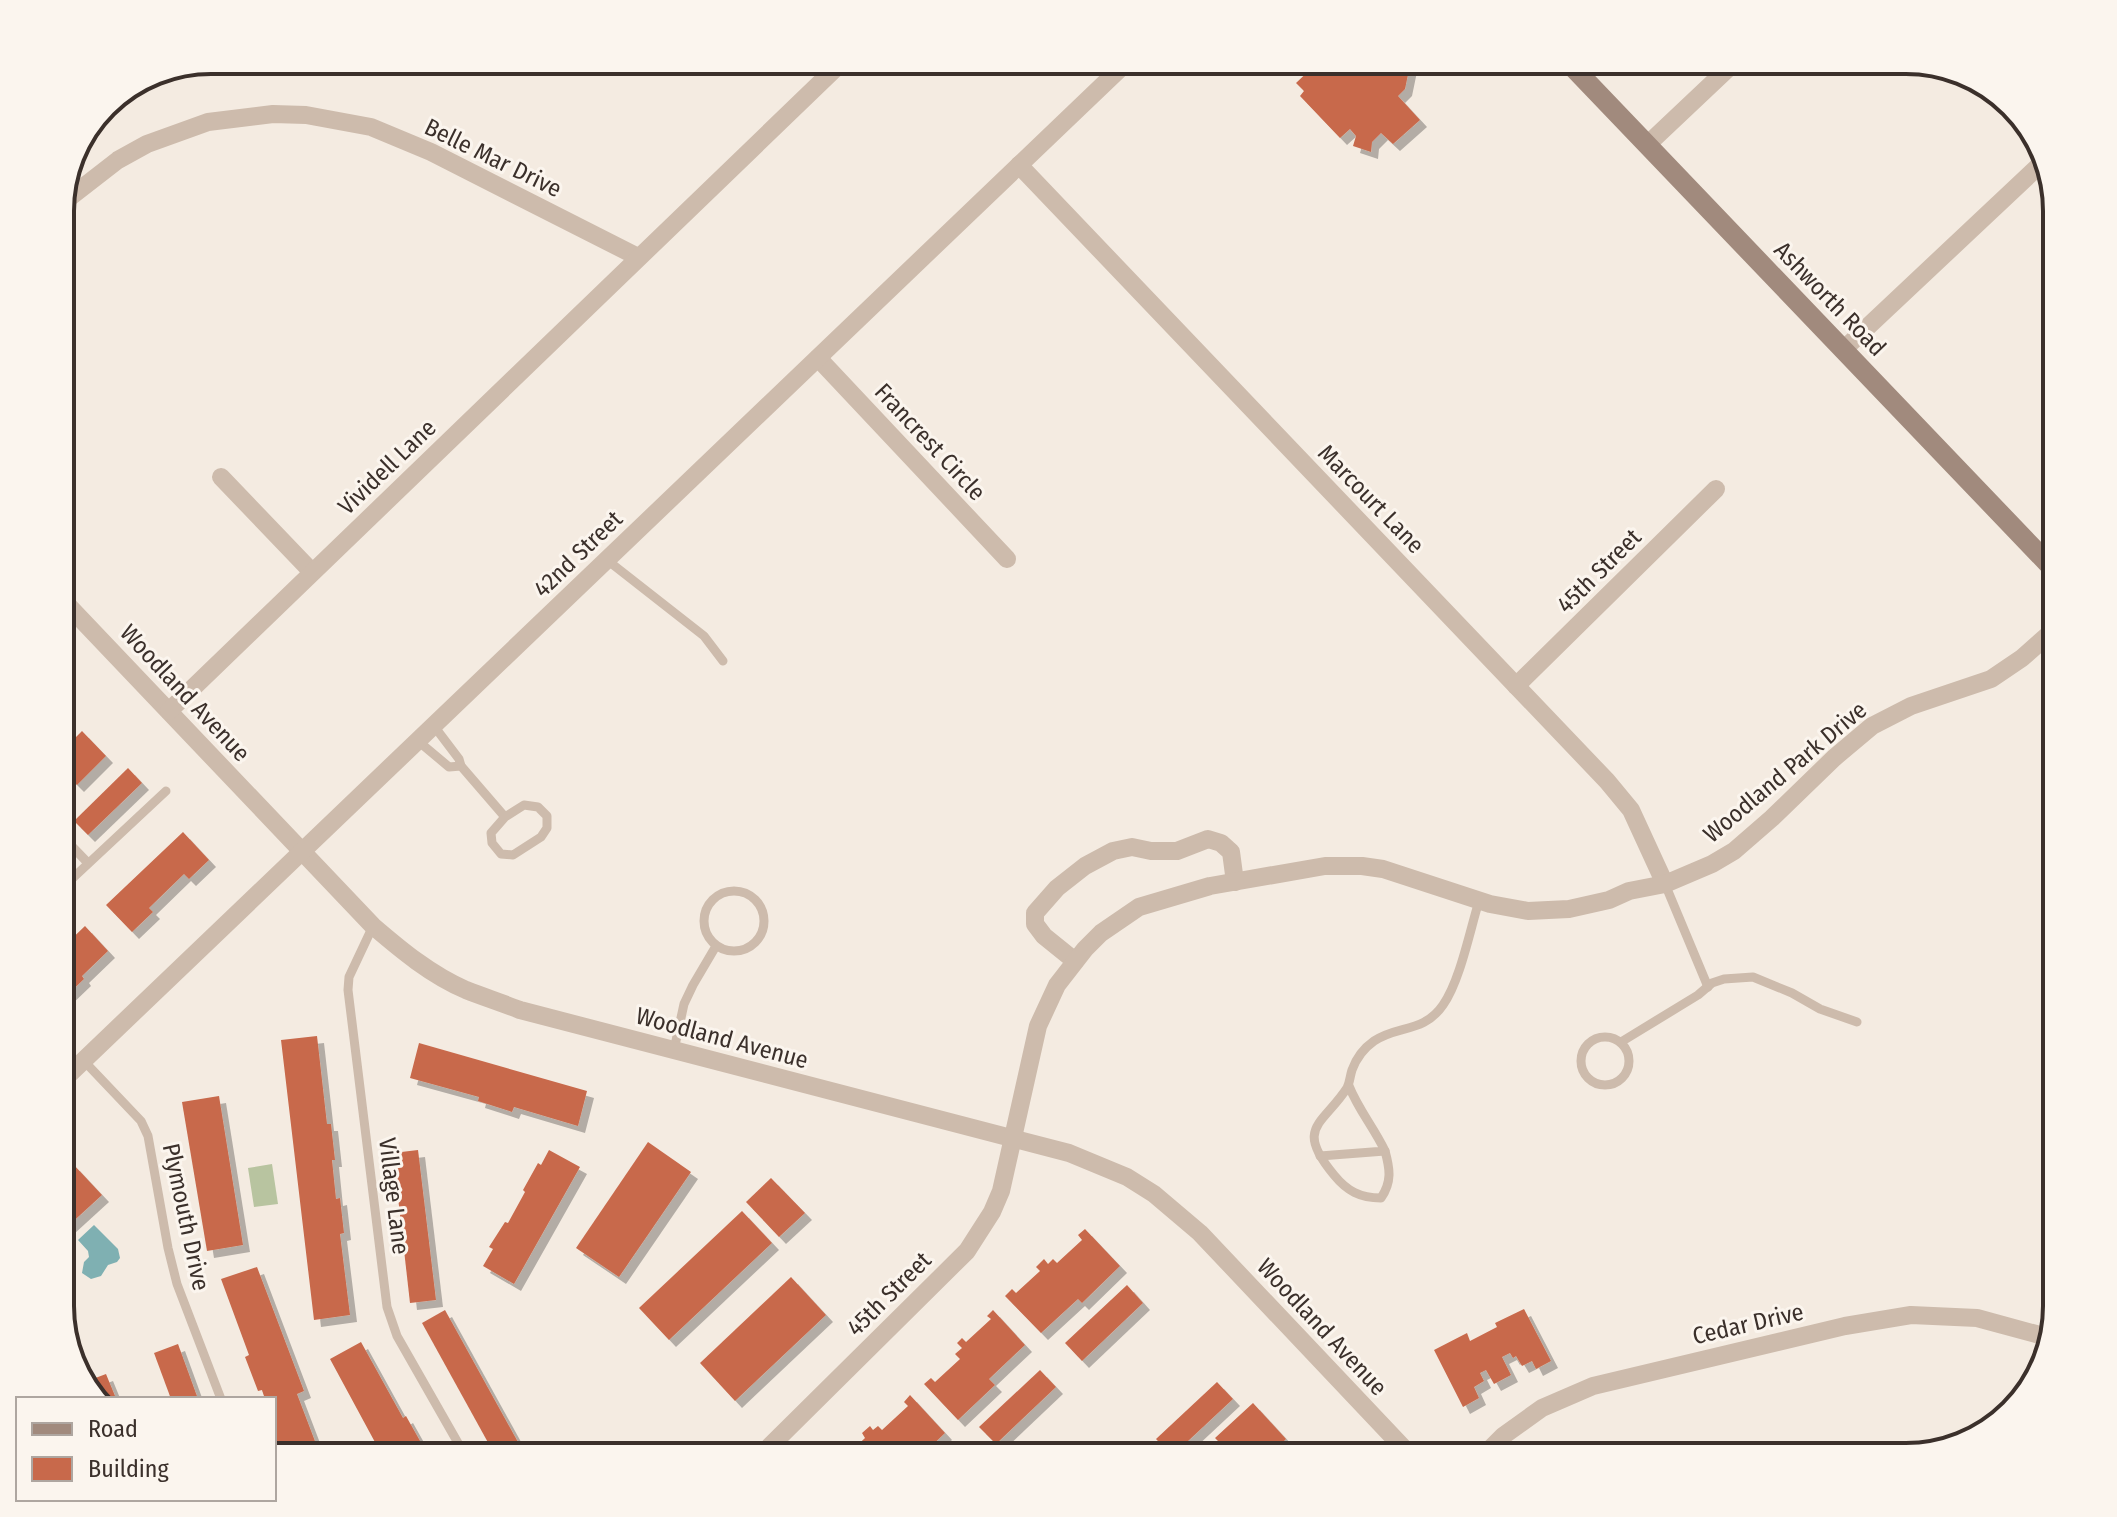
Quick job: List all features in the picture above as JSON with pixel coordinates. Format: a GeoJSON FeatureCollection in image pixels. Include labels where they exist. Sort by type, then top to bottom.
{"type":"FeatureCollection","features":[{"type":"Feature","properties":{"kind":"main road","name":"Ashworth Road"},"geometry":{"type":"LineString","coordinates":[[1579,74],[2043,558]]}},
{"type":"Feature","properties":{"kind":"street"},"geometry":{"type":"LineString","coordinates":[[638,257],[829,74]]}},
{"type":"Feature","properties":{"kind":"street","name":"42nd Street"},"geometry":{"type":"LineString","coordinates":[[74,1070],[1114,74]]}},
{"type":"Feature","properties":{"kind":"street"},"geometry":{"type":"LineString","coordinates":[[1647,145],[1722,74]]}},
{"type":"Feature","properties":{"kind":"street","name":"Belle Mar Drive"},"geometry":{"type":"LineString","coordinates":[[76,193],[118,160],[147,144],[208,122],[273,114],[306,115],[371,127],[431,152],[638,257]]}},
{"type":"Feature","properties":{"kind":"street","name":"Marcourt Lane"},"geometry":{"type":"LineString","coordinates":[[1019,165],[1607,781],[1631,810],[1665,884]]}},
{"type":"Feature","properties":{"kind":"street"},"geometry":{"type":"LineString","coordinates":[[1843,350],[2036,169]]}},
{"type":"Feature","properties":{"kind":"street","name":"Vividell Lane"},"geometry":{"type":"LineString","coordinates":[[169,711],[638,257]]}},
{"type":"Feature","properties":{"kind":"street","name":"Francrest Circle"},"geometry":{"type":"LineString","coordinates":[[818,358],[1007,559]]}},
{"type":"Feature","properties":{"kind":"street"},"geometry":{"type":"LineString","coordinates":[[221,477],[312,572]]}},
{"type":"Feature","properties":{"kind":"street","name":"45th Street"},"geometry":{"type":"LineString","coordinates":[[1516,686],[1716,489]]}},
{"type":"Feature","properties":{"kind":"street","name":"Woodland Avenue"},"geometry":{"type":"LineString","coordinates":[[74,612],[373,926],[431,971],[464,989],[520,1010],[1069,1153],[1127,1177],[1154,1194],[1200,1233],[1399,1443]]}},
{"type":"Feature","properties":{"kind":"street","name":"Woodland Park Drive"},"geometry":{"type":"LineString","coordinates":[[1013,1139],[1038,1026],[1057,985],[1101,933],[1139,907],[1210,886],[1325,866],[1383,869],[1479,901],[1528,911],[1569,909],[1665,884],[1734,851],[1872,726],[1911,706],[1991,679],[2043,639]]}},
{"type":"Feature","properties":{"kind":"street"},"geometry":{"type":"LineString","coordinates":[[1075,961],[1044,936],[1035,924],[1035,913],[1057,888],[1085,866],[1113,851],[1132,847],[1177,851],[1208,839],[1221,843],[1231,852],[1235,882]]}},
{"type":"Feature","properties":{"kind":"street","name":"45th Street"},"geometry":{"type":"LineString","coordinates":[[773,1443],[967,1251],[992,1212],[1001,1191],[1013,1139]]}},
{"type":"Feature","properties":{"kind":"street","name":"Cedar Drive"},"geometry":{"type":"LineString","coordinates":[[1496,1443],[1542,1408],[1593,1386],[1845,1326],[1911,1315],[1977,1318],[2039,1335]]}},
{"type":"Feature","properties":{"kind":"lane"},"geometry":{"type":"LineString","coordinates":[[607,560],[704,636],[723,661]]}},
{"type":"Feature","properties":{"kind":"lane"},"geometry":{"type":"LineString","coordinates":[[434,726],[461,766],[505,817]]}},
{"type":"Feature","properties":{"kind":"lane"},"geometry":{"type":"LineString","coordinates":[[418,741],[449,767],[461,766]]}},
{"type":"Feature","properties":{"kind":"lane"},"geometry":{"type":"LineString","coordinates":[[74,876],[166,791]]}},
{"type":"Feature","properties":{"kind":"lane"},"geometry":{"type":"LineString","coordinates":[[524,805],[538,807],[547,816],[547,828],[541,837],[513,855],[501,854],[492,843],[491,833],[505,817],[524,805]]}},
{"type":"Feature","properties":{"kind":"lane"},"geometry":{"type":"LineString","coordinates":[[74,848],[88,863]]}},
{"type":"Feature","properties":{"kind":"lane"},"geometry":{"type":"LineString","coordinates":[[1665,884],[1708,987]]}},
{"type":"Feature","properties":{"kind":"lane"},"geometry":{"type":"LineString","coordinates":[[731,891],[741,891],[751,896],[763,911],[761,936],[749,948],[740,951],[723,950],[716,946],[708,938],[703,918],[712,899],[731,891]]}},
{"type":"Feature","properties":{"kind":"lane"},"geometry":{"type":"LineString","coordinates":[[1349,1086],[1385,1151],[1390,1177],[1388,1188],[1381,1198],[1365,1198],[1349,1190],[1320,1156],[1313,1137],[1318,1122],[1349,1086],[1352,1069],[1361,1053],[1375,1040],[1426,1022],[1442,1007],[1452,989],[1479,901]]}},
{"type":"Feature","properties":{"kind":"lane","name":"Village Lane"},"geometry":{"type":"LineString","coordinates":[[373,926],[349,977],[348,990],[387,1307],[397,1336],[458,1443]]}},
{"type":"Feature","properties":{"kind":"lane"},"geometry":{"type":"LineString","coordinates":[[674,1050],[684,1004],[716,946]]}},
{"type":"Feature","properties":{"kind":"lane"},"geometry":{"type":"LineString","coordinates":[[1621,1042],[1724,979],[1753,977],[1820,1009],[1857,1022]]}},
{"type":"Feature","properties":{"kind":"lane"},"geometry":{"type":"LineString","coordinates":[[1600,1037],[1611,1037],[1621,1042],[1629,1060],[1622,1078],[1617,1082],[1601,1084],[1587,1076],[1582,1068],[1585,1047],[1600,1037]]}},
{"type":"Feature","properties":{"kind":"lane","name":"Plymouth Drive"},"geometry":{"type":"LineString","coordinates":[[84,1061],[141,1121],[148,1136],[177,1284],[220,1397]]}},
{"type":"Feature","properties":{"kind":"lane"},"geometry":{"type":"LineString","coordinates":[[1320,1156],[1385,1151]]}},
{"type":"Feature","properties":{"kind":"green space"},"geometry":{"type":"Polygon","coordinates":[[[272,1164],[278,1204],[254,1207],[248,1168],[272,1164]]]}},
{"type":"Feature","properties":{"kind":"water"},"geometry":{"type":"Polygon","coordinates":[[[94,1225],[118,1249],[120,1258],[108,1265],[101,1276],[91,1279],[82,1273],[84,1262],[89,1257],[88,1251],[78,1240],[94,1225]]]}},
{"type":"Feature","properties":{"kind":"building"},"geometry":{"type":"Polygon","coordinates":[[[1306,74],[1408,74],[1405,89],[1398,96],[1420,120],[1393,144],[1381,133],[1372,142],[1371,152],[1353,146],[1356,136],[1350,129],[1340,138],[1300,96],[1304,91],[1296,83],[1306,74]]]}},
{"type":"Feature","properties":{"kind":"building"},"geometry":{"type":"Polygon","coordinates":[[[82,731],[106,756],[77,785],[74,782],[74,737],[82,731]]]}},
{"type":"Feature","properties":{"kind":"building"},"geometry":{"type":"Polygon","coordinates":[[[128,768],[142,783],[88,835],[74,821],[128,768]]]}},
{"type":"Feature","properties":{"kind":"building"},"geometry":{"type":"Polygon","coordinates":[[[183,832],[209,860],[189,879],[184,874],[149,908],[153,912],[132,932],[106,905],[183,832]]]}},
{"type":"Feature","properties":{"kind":"building"},"geometry":{"type":"Polygon","coordinates":[[[85,926],[108,951],[82,976],[84,979],[74,989],[74,937],[85,926]]]}},
{"type":"Feature","properties":{"kind":"building"},"geometry":{"type":"Polygon","coordinates":[[[317,1036],[327,1124],[331,1124],[336,1199],[340,1198],[344,1233],[340,1234],[350,1315],[314,1320],[281,1040],[317,1036]]]}},
{"type":"Feature","properties":{"kind":"building"},"geometry":{"type":"Polygon","coordinates":[[[419,1043],[587,1091],[578,1126],[514,1107],[512,1112],[478,1101],[479,1097],[410,1078],[419,1043]]]}},
{"type":"Feature","properties":{"kind":"building"},"geometry":{"type":"Polygon","coordinates":[[[219,1096],[243,1245],[207,1251],[182,1102],[219,1096]]]}},
{"type":"Feature","properties":{"kind":"building"},"geometry":{"type":"Polygon","coordinates":[[[648,1142],[691,1172],[619,1277],[576,1248],[648,1142]]]}},
{"type":"Feature","properties":{"kind":"building"},"geometry":{"type":"Polygon","coordinates":[[[418,1150],[436,1300],[410,1303],[393,1153],[418,1150]]]}},
{"type":"Feature","properties":{"kind":"building"},"geometry":{"type":"Polygon","coordinates":[[[549,1150],[580,1167],[514,1284],[483,1266],[493,1249],[489,1247],[505,1222],[508,1223],[538,1163],[541,1165],[549,1150]]]}},
{"type":"Feature","properties":{"kind":"building"},"geometry":{"type":"Polygon","coordinates":[[[74,1165],[102,1195],[74,1221],[74,1165]]]}},
{"type":"Feature","properties":{"kind":"building"},"geometry":{"type":"Polygon","coordinates":[[[771,1178],[805,1213],[779,1237],[746,1202],[771,1178]]]}},
{"type":"Feature","properties":{"kind":"building"},"geometry":{"type":"Polygon","coordinates":[[[742,1211],[772,1243],[669,1340],[639,1308],[742,1211]]]}},
{"type":"Feature","properties":{"kind":"building"},"geometry":{"type":"Polygon","coordinates":[[[1085,1229],[1120,1266],[1082,1303],[1078,1299],[1041,1333],[1005,1296],[1012,1289],[1016,1293],[1040,1271],[1036,1267],[1044,1259],[1048,1264],[1053,1259],[1057,1263],[1082,1240],[1078,1235],[1085,1229]]]}},
{"type":"Feature","properties":{"kind":"building"},"geometry":{"type":"Polygon","coordinates":[[[257,1267],[304,1391],[297,1394],[316,1443],[276,1443],[276,1397],[264,1397],[262,1390],[258,1391],[245,1357],[249,1355],[221,1279],[257,1267]]]}},
{"type":"Feature","properties":{"kind":"building"},"geometry":{"type":"Polygon","coordinates":[[[791,1277],[826,1315],[735,1401],[700,1363],[791,1277]]]}},
{"type":"Feature","properties":{"kind":"building"},"geometry":{"type":"Polygon","coordinates":[[[1127,1285],[1143,1303],[1082,1361],[1065,1343],[1127,1285]]]}},
{"type":"Feature","properties":{"kind":"building"},"geometry":{"type":"Polygon","coordinates":[[[1524,1309],[1551,1361],[1536,1369],[1532,1361],[1522,1366],[1510,1353],[1502,1357],[1511,1375],[1494,1384],[1486,1370],[1480,1373],[1484,1381],[1474,1387],[1479,1398],[1463,1407],[1434,1350],[1467,1333],[1470,1341],[1497,1327],[1495,1323],[1524,1309]]]}},
{"type":"Feature","properties":{"kind":"building"},"geometry":{"type":"Polygon","coordinates":[[[445,1310],[518,1443],[488,1443],[422,1323],[445,1310]]]}},
{"type":"Feature","properties":{"kind":"building"},"geometry":{"type":"Polygon","coordinates":[[[993,1310],[1025,1345],[989,1379],[995,1385],[958,1420],[924,1384],[931,1378],[935,1382],[960,1359],[955,1354],[962,1348],[957,1343],[962,1338],[966,1342],[991,1319],[987,1316],[993,1310]]]}},
{"type":"Feature","properties":{"kind":"building"},"geometry":{"type":"Polygon","coordinates":[[[361,1342],[403,1418],[406,1416],[421,1443],[375,1443],[330,1359],[361,1342]]]}},
{"type":"Feature","properties":{"kind":"building"},"geometry":{"type":"Polygon","coordinates":[[[178,1344],[197,1397],[170,1397],[154,1353],[178,1344]]]}},
{"type":"Feature","properties":{"kind":"building"},"geometry":{"type":"Polygon","coordinates":[[[1040,1370],[1056,1387],[997,1443],[979,1427],[1040,1370]]]}},
{"type":"Feature","properties":{"kind":"building"},"geometry":{"type":"Polygon","coordinates":[[[106,1374],[115,1396],[119,1397],[109,1397],[95,1378],[106,1374]]]}},
{"type":"Feature","properties":{"kind":"building"},"geometry":{"type":"Polygon","coordinates":[[[1217,1382],[1233,1399],[1186,1443],[1160,1443],[1156,1439],[1217,1382]]]}},
{"type":"Feature","properties":{"kind":"building"},"geometry":{"type":"Polygon","coordinates":[[[910,1395],[945,1433],[935,1443],[860,1443],[865,1438],[862,1433],[870,1426],[873,1430],[878,1426],[882,1430],[908,1406],[904,1402],[910,1395]]]}},
{"type":"Feature","properties":{"kind":"building"},"geometry":{"type":"Polygon","coordinates":[[[1253,1403],[1286,1439],[1282,1443],[1220,1443],[1215,1438],[1253,1403]]]}}]}
